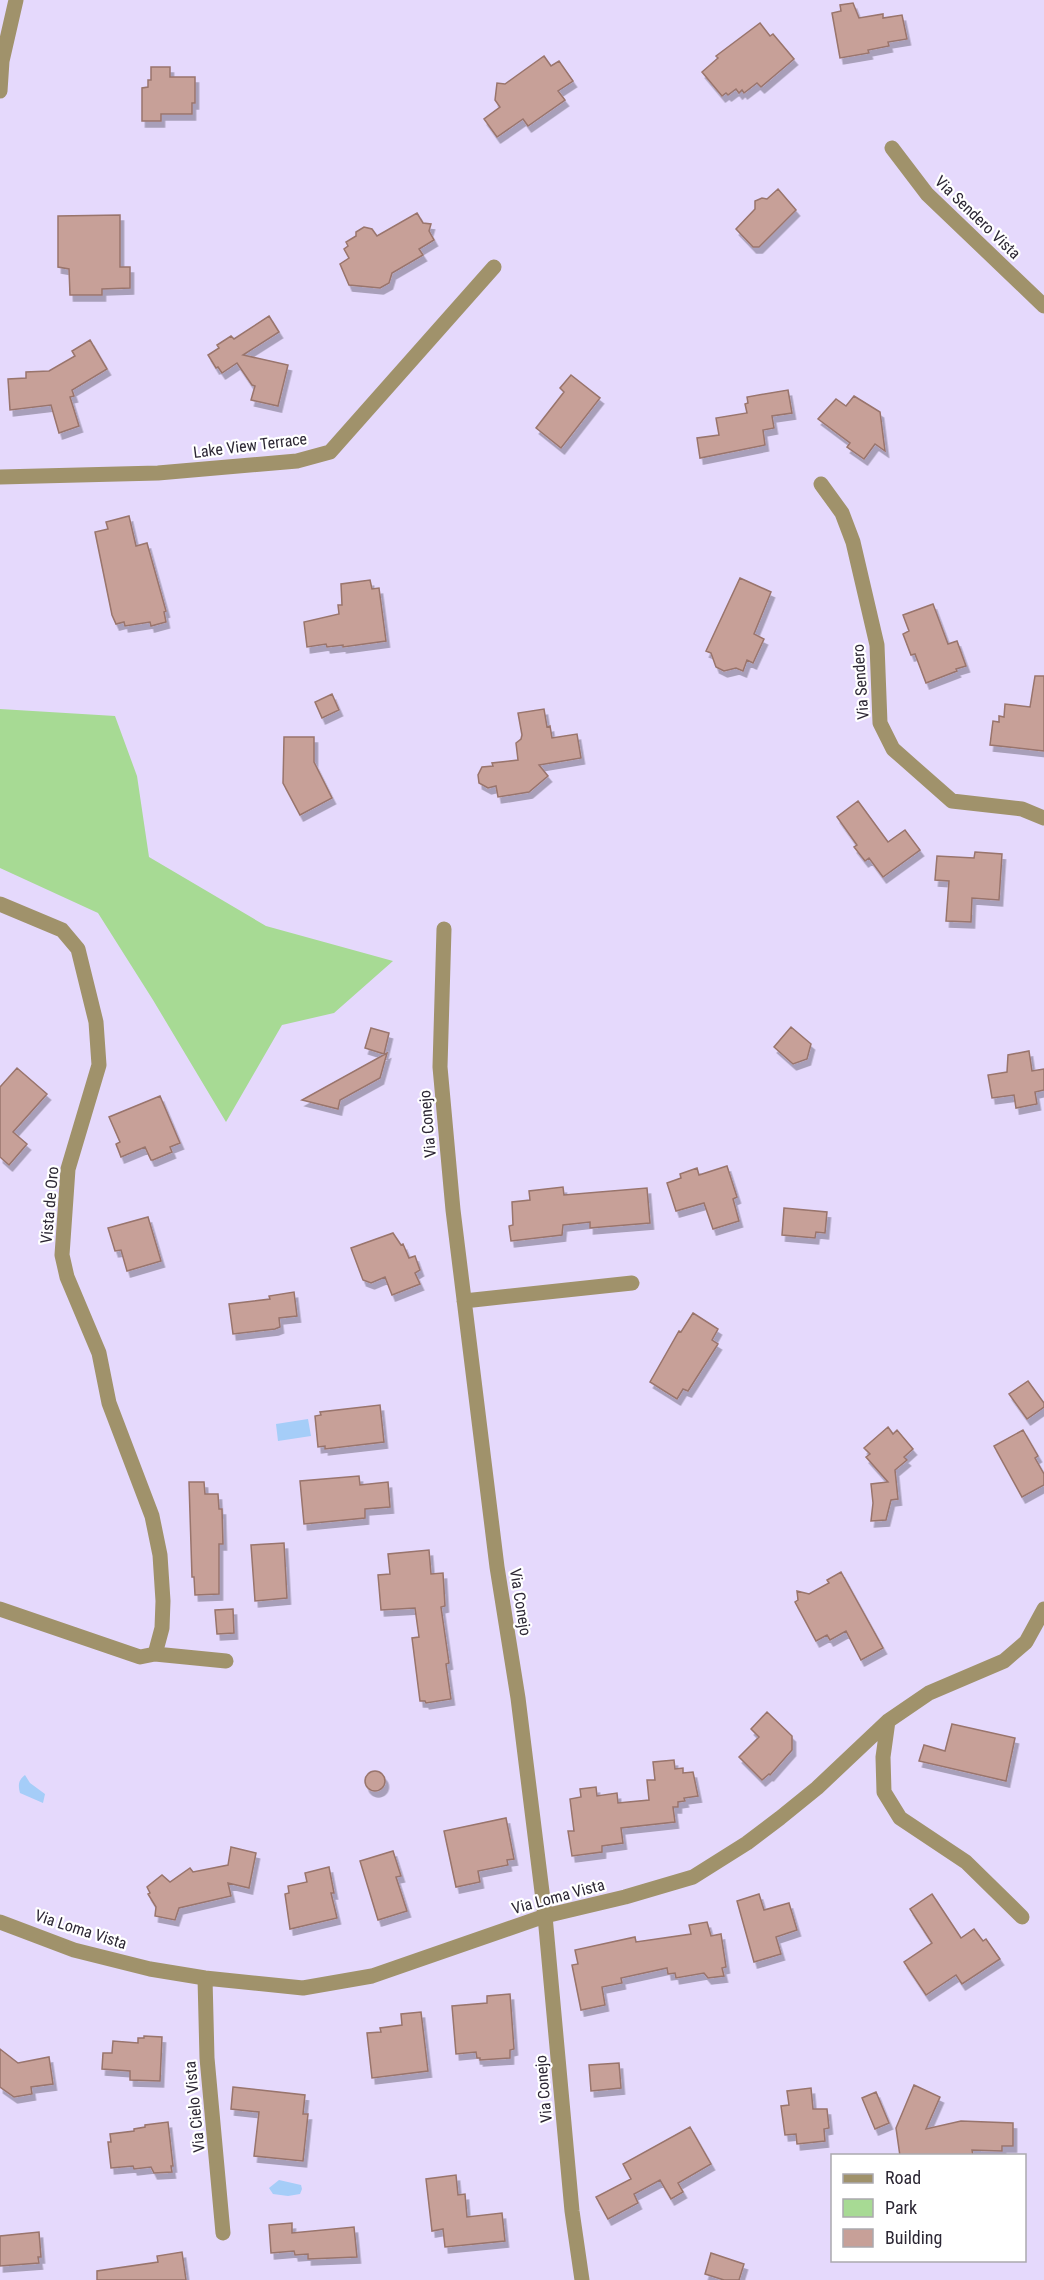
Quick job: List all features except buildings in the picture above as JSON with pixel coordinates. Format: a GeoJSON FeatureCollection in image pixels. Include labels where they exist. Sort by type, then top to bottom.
{"type":"FeatureCollection","features":[{"type":"Feature","properties":{"kind":"street"},"geometry":{"type":"LineString","coordinates":[[0,91],[2,61],[15,0]]}},
{"type":"Feature","properties":{"kind":"street","name":"Via Sendero Vista"},"geometry":{"type":"LineString","coordinates":[[892,148],[927,194],[1044,306]]}},
{"type":"Feature","properties":{"kind":"street","name":"Lake View Terrace"},"geometry":{"type":"LineString","coordinates":[[0,477],[158,473],[297,461],[330,452],[494,267]]}},
{"type":"Feature","properties":{"kind":"street","name":"Via Sendero"},"geometry":{"type":"LineString","coordinates":[[821,484],[842,513],[853,542],[877,645],[880,723],[893,749],[952,801],[1022,809],[1044,818]]}},
{"type":"Feature","properties":{"kind":"street","name":"Vista de Oro"},"geometry":{"type":"LineString","coordinates":[[0,904],[62,930],[78,949],[96,1022],[99,1065],[68,1169],[62,1255],[67,1277],[99,1353],[109,1403],[152,1516],[160,1555],[163,1600],[162,1628],[155,1654]]}},
{"type":"Feature","properties":{"kind":"street","name":"Via Conejo"},"geometry":{"type":"LineString","coordinates":[[444,929],[440,1067],[453,1210],[497,1568],[518,1698],[545,1916],[572,2211],[582,2280]]}},
{"type":"Feature","properties":{"kind":"street"},"geometry":{"type":"LineString","coordinates":[[464,1301],[632,1282]]}},
{"type":"Feature","properties":{"kind":"street"},"geometry":{"type":"LineString","coordinates":[[0,1609],[140,1658],[155,1654],[226,1661]]}},
{"type":"Feature","properties":{"kind":"street","name":"Via Loma Vista"},"geometry":{"type":"LineString","coordinates":[[0,1922],[74,1950],[150,1969],[204,1978],[303,1988],[372,1976],[545,1916],[625,1897],[693,1877],[747,1843],[780,1818],[817,1788],[888,1721],[929,1693],[1004,1661],[1026,1642],[1044,1609]]}},
{"type":"Feature","properties":{"kind":"street"},"geometry":{"type":"LineString","coordinates":[[888,1721],[883,1757],[884,1792],[900,1818],[966,1862],[1022,1917]]}},
{"type":"Feature","properties":{"kind":"street","name":"Via Cielo Vista"},"geometry":{"type":"LineString","coordinates":[[204,1978],[207,2058],[223,2233]]}},
{"type":"Feature","properties":{"kind":"green space"},"geometry":{"type":"Polygon","coordinates":[[[0,709],[115,716],[137,776],[149,857],[266,926],[393,961],[334,1013],[282,1025],[226,1122],[98,913],[0,868],[0,709]]]}},
{"type":"Feature","properties":{"kind":"water"},"geometry":{"type":"Polygon","coordinates":[[[308,1419],[311,1436],[278,1441],[276,1424],[308,1419]]]}},
{"type":"Feature","properties":{"kind":"water"},"geometry":{"type":"Polygon","coordinates":[[[25,1775],[30,1783],[45,1794],[43,1803],[20,1793],[19,1783],[25,1775]]]}},
{"type":"Feature","properties":{"kind":"water"},"geometry":{"type":"Polygon","coordinates":[[[279,2180],[301,2185],[300,2194],[288,2196],[273,2194],[269,2188],[279,2180]]]}}]}
